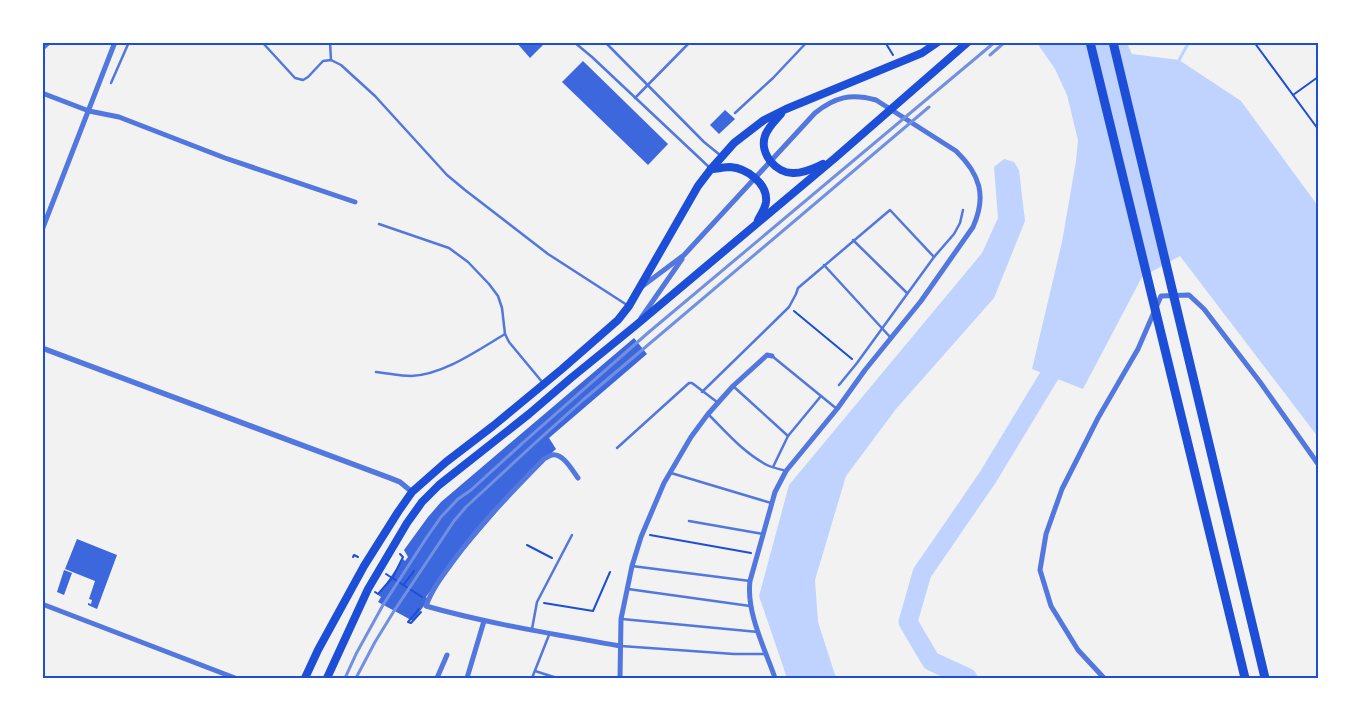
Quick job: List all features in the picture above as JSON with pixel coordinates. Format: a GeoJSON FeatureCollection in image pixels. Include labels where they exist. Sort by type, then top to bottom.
{"type":"FeatureCollection","features":[{"type":"Feature","properties":{"kind":"highway"},"geometry":{"type":"LineString","coordinates":[[1090,42],[1246,678]]}},
{"type":"Feature","properties":{"kind":"highway"},"geometry":{"type":"LineString","coordinates":[[1113,42],[1265,678]]}},
{"type":"Feature","properties":{"kind":"main road"},"geometry":{"type":"LineString","coordinates":[[305,678],[318,650],[364,566],[412,492],[446,462],[494,426],[618,320],[638,290],[698,186],[734,143],[764,120],[786,108],[922,53],[938,42]]}},
{"type":"Feature","properties":{"kind":"main road"},"geometry":{"type":"LineString","coordinates":[[327,678],[368,589],[407,523],[422,502],[450,475],[529,414],[835,158],[968,42]]}},
{"type":"Feature","properties":{"kind":"main road"},"geometry":{"type":"LineString","coordinates":[[786,108],[766,135],[763,146],[767,156],[775,165],[785,172],[806,172],[835,158]]}},
{"type":"Feature","properties":{"kind":"main road"},"geometry":{"type":"LineString","coordinates":[[711,169],[730,167],[744,170],[761,186],[766,193],[766,202],[764,210],[754,226]]}},
{"type":"Feature","properties":{"kind":"main road"},"geometry":{"type":"LineString","coordinates":[[562,369],[571,378]]}},
{"type":"Feature","properties":{"kind":"street"},"geometry":{"type":"LineString","coordinates":[[42,230],[90,111],[115,42]]}},
{"type":"Feature","properties":{"kind":"street"},"geometry":{"type":"LineString","coordinates":[[42,93],[90,111],[119,117],[225,158],[355,202]]}},
{"type":"Feature","properties":{"kind":"street"},"geometry":{"type":"LineString","coordinates":[[638,290],[684,255],[815,113],[824,105],[835,100],[845,97],[865,97],[876,100],[956,151],[976,175],[981,203],[973,227],[921,301],[786,471],[774,492],[749,591],[751,606],[774,678]]}},
{"type":"Feature","properties":{"kind":"street"},"geometry":{"type":"LineString","coordinates":[[635,326],[684,255]]}},
{"type":"Feature","properties":{"kind":"street"},"geometry":{"type":"LineString","coordinates":[[1104,678],[1078,650],[1051,606],[1040,570],[1046,534],[1062,489],[1098,418],[1138,349],[1161,296],[1189,295],[1204,309],[1260,382],[1318,464]]}},
{"type":"Feature","properties":{"kind":"street"},"geometry":{"type":"LineString","coordinates":[[42,348],[390,478],[400,482],[412,492]]}},
{"type":"Feature","properties":{"kind":"street"},"geometry":{"type":"LineString","coordinates":[[620,678],[620,619],[632,566],[642,533],[669,473],[691,437],[717,402],[767,355],[772,356]]}},
{"type":"Feature","properties":{"kind":"street"},"geometry":{"type":"LineString","coordinates":[[578,478],[564,460],[558,456],[551,455],[544,459],[497,508],[460,552],[434,588],[427,603],[459,616],[620,646]]}},
{"type":"Feature","properties":{"kind":"street"},"geometry":{"type":"LineString","coordinates":[[42,604],[235,678]]}},
{"type":"Feature","properties":{"kind":"street"},"geometry":{"type":"LineString","coordinates":[[467,678],[484,621]]}},
{"type":"Feature","properties":{"kind":"street"},"geometry":{"type":"LineString","coordinates":[[437,678],[447,655]]}},
{"type":"Feature","properties":{"kind":"lane"},"geometry":{"type":"LineString","coordinates":[[42,50],[47,48],[51,42]]}},
{"type":"Feature","properties":{"kind":"lane"},"geometry":{"type":"LineString","coordinates":[[111,83],[130,42]]}},
{"type":"Feature","properties":{"kind":"lane"},"geometry":{"type":"LineString","coordinates":[[262,42],[295,78],[300,80],[308,77],[323,61],[331,60],[341,65],[375,96],[447,174],[465,190],[548,254],[628,306]]}},
{"type":"Feature","properties":{"kind":"lane"},"geometry":{"type":"LineString","coordinates":[[330,42],[331,60]]}},
{"type":"Feature","properties":{"kind":"lane"},"geometry":{"type":"LineString","coordinates":[[574,42],[711,169]]}},
{"type":"Feature","properties":{"kind":"lane"},"geometry":{"type":"LineString","coordinates":[[605,42],[721,157]]}},
{"type":"Feature","properties":{"kind":"lane"},"geometry":{"type":"LineString","coordinates":[[635,98],[690,42]]}},
{"type":"Feature","properties":{"kind":"lane"},"geometry":{"type":"LineString","coordinates":[[735,113],[773,78],[807,42]]}},
{"type":"Feature","properties":{"kind":"lane"},"geometry":{"type":"LineString","coordinates":[[702,392],[789,307],[798,288],[890,210],[934,257]]}},
{"type":"Feature","properties":{"kind":"lane"},"geometry":{"type":"LineString","coordinates":[[839,385],[934,257],[954,234],[960,223],[962,210]]}},
{"type":"Feature","properties":{"kind":"lane"},"geometry":{"type":"LineString","coordinates":[[379,224],[449,248],[468,262],[498,296],[502,308],[505,334],[509,342],[544,384]]}},
{"type":"Feature","properties":{"kind":"lane"},"geometry":{"type":"LineString","coordinates":[[853,240],[908,294]]}},
{"type":"Feature","properties":{"kind":"lane"},"geometry":{"type":"LineString","coordinates":[[824,266],[891,338]]}},
{"type":"Feature","properties":{"kind":"lane"},"geometry":{"type":"LineString","coordinates":[[376,372],[411,376],[433,372],[456,363],[505,334]]}},
{"type":"Feature","properties":{"kind":"lane"},"geometry":{"type":"LineString","coordinates":[[772,356],[837,409]]}},
{"type":"Feature","properties":{"kind":"lane"},"geometry":{"type":"LineString","coordinates":[[617,448],[688,384],[692,384],[717,402]]}},
{"type":"Feature","properties":{"kind":"lane"},"geometry":{"type":"LineString","coordinates":[[733,386],[788,436]]}},
{"type":"Feature","properties":{"kind":"lane"},"geometry":{"type":"LineString","coordinates":[[773,467],[788,436],[821,396]]}},
{"type":"Feature","properties":{"kind":"lane"},"geometry":{"type":"LineString","coordinates":[[708,414],[738,445],[768,465],[786,471]]}},
{"type":"Feature","properties":{"kind":"lane"},"geometry":{"type":"LineString","coordinates":[[669,473],[771,503]]}},
{"type":"Feature","properties":{"kind":"lane"},"geometry":{"type":"LineString","coordinates":[[689,521],[763,534]]}},
{"type":"Feature","properties":{"kind":"lane"},"geometry":{"type":"LineString","coordinates":[[532,629],[537,602],[572,535]]}},
{"type":"Feature","properties":{"kind":"lane"},"geometry":{"type":"LineString","coordinates":[[632,566],[750,581]]}},
{"type":"Feature","properties":{"kind":"lane"},"geometry":{"type":"LineString","coordinates":[[628,589],[751,606]]}},
{"type":"Feature","properties":{"kind":"lane"},"geometry":{"type":"LineString","coordinates":[[620,619],[759,632]]}},
{"type":"Feature","properties":{"kind":"lane"},"geometry":{"type":"LineString","coordinates":[[532,678],[550,633]]}},
{"type":"Feature","properties":{"kind":"lane"},"geometry":{"type":"LineString","coordinates":[[620,646],[734,654],[766,654]]}},
{"type":"Feature","properties":{"kind":"lane"},"geometry":{"type":"LineString","coordinates":[[535,671],[557,678]]}},
{"type":"Feature","properties":{"kind":"path"},"geometry":{"type":"LineString","coordinates":[[885,42],[898,63]]}},
{"type":"Feature","properties":{"kind":"path"},"geometry":{"type":"LineString","coordinates":[[1254,42],[1318,129]]}},
{"type":"Feature","properties":{"kind":"path"},"geometry":{"type":"LineString","coordinates":[[1293,95],[1318,77]]}},
{"type":"Feature","properties":{"kind":"path"},"geometry":{"type":"LineString","coordinates":[[789,307],[857,363]]}},
{"type":"Feature","properties":{"kind":"path"},"geometry":{"type":"LineString","coordinates":[[642,533],[758,554]]}},
{"type":"Feature","properties":{"kind":"path"},"geometry":{"type":"LineString","coordinates":[[527,545],[558,562]]}},
{"type":"Feature","properties":{"kind":"path"},"geometry":{"type":"LineString","coordinates":[[353,557],[354,555],[359,557],[358,561]]}},
{"type":"Feature","properties":{"kind":"path"},"geometry":{"type":"LineString","coordinates":[[379,593],[393,577],[402,558]]}},
{"type":"Feature","properties":{"kind":"path"},"geometry":{"type":"LineString","coordinates":[[404,584],[414,571]]}},
{"type":"Feature","properties":{"kind":"path"},"geometry":{"type":"LineString","coordinates":[[383,572],[404,584],[427,603],[411,623],[408,622],[411,618]]}},
{"type":"Feature","properties":{"kind":"path"},"geometry":{"type":"LineString","coordinates":[[537,602],[593,611],[610,572]]}},
{"type":"Feature","properties":{"kind":"water"},"geometry":{"type":"Polygon","coordinates":[[[1037,43],[1127,43],[1132,54],[1179,60],[1241,101],[1318,206],[1318,437],[1180,256],[1142,277],[1083,389],[1032,369],[1062,242],[1078,140],[1067,95],[1055,69],[1037,43]]]}},
{"type":"Feature","properties":{"kind":"water"},"geometry":{"type":"Polygon","coordinates":[[[1004,159],[1014,162],[1019,170],[1025,221],[994,298],[896,409],[846,476],[815,580],[818,622],[836,678],[787,678],[759,596],[789,485],[982,253],[998,218],[994,167],[1004,159]]]}},
{"type":"Feature","properties":{"kind":"building"},"geometry":{"type":"Polygon","coordinates":[[[516,42],[546,42],[530,58],[516,42]]]}},
{"type":"Feature","properties":{"kind":"building"},"geometry":{"type":"Polygon","coordinates":[[[583,61],[668,144],[648,165],[562,82],[583,61]]]}},
{"type":"Feature","properties":{"kind":"building"},"geometry":{"type":"Polygon","coordinates":[[[725,110],[735,119],[719,134],[710,125],[725,110]]]}},
{"type":"Feature","properties":{"kind":"building"},"geometry":{"type":"Polygon","coordinates":[[[634,338],[647,354],[549,438],[556,449],[530,473],[436,583],[426,597],[428,600],[413,621],[378,602],[381,597],[378,595],[403,559],[405,561],[408,557],[404,550],[441,502],[634,338]]]}},
{"type":"Feature","properties":{"kind":"building"},"geometry":{"type":"Polygon","coordinates":[[[77,539],[117,555],[97,609],[88,605],[88,603],[91,604],[92,600],[89,599],[95,581],[65,569],[77,539]]]}},
{"type":"Feature","properties":{"kind":"building"},"geometry":{"type":"Polygon","coordinates":[[[64,570],[72,573],[64,595],[57,592],[64,570]]]}},
{"type":"Feature","properties":{"kind":"waterway"},"geometry":{"type":"LineString","coordinates":[[1179,64],[1179,60],[1189,42]]}},
{"type":"Feature","properties":{"kind":"waterway"},"geometry":{"type":"LineString","coordinates":[[968,678],[931,661],[908,622],[922,573],[988,477],[1063,353]]}},
{"type":"Feature","properties":{"kind":"railway"},"geometry":{"type":"LineString","coordinates":[[345,678],[383,605],[441,517],[458,499],[471,490],[649,332],[995,42]]}},
{"type":"Feature","properties":{"kind":"railway"},"geometry":{"type":"LineString","coordinates":[[990,55],[1005,42]]}},
{"type":"Feature","properties":{"kind":"railway"},"geometry":{"type":"LineString","coordinates":[[356,678],[394,611],[454,521],[466,507],[583,400],[929,107]]}}]}
